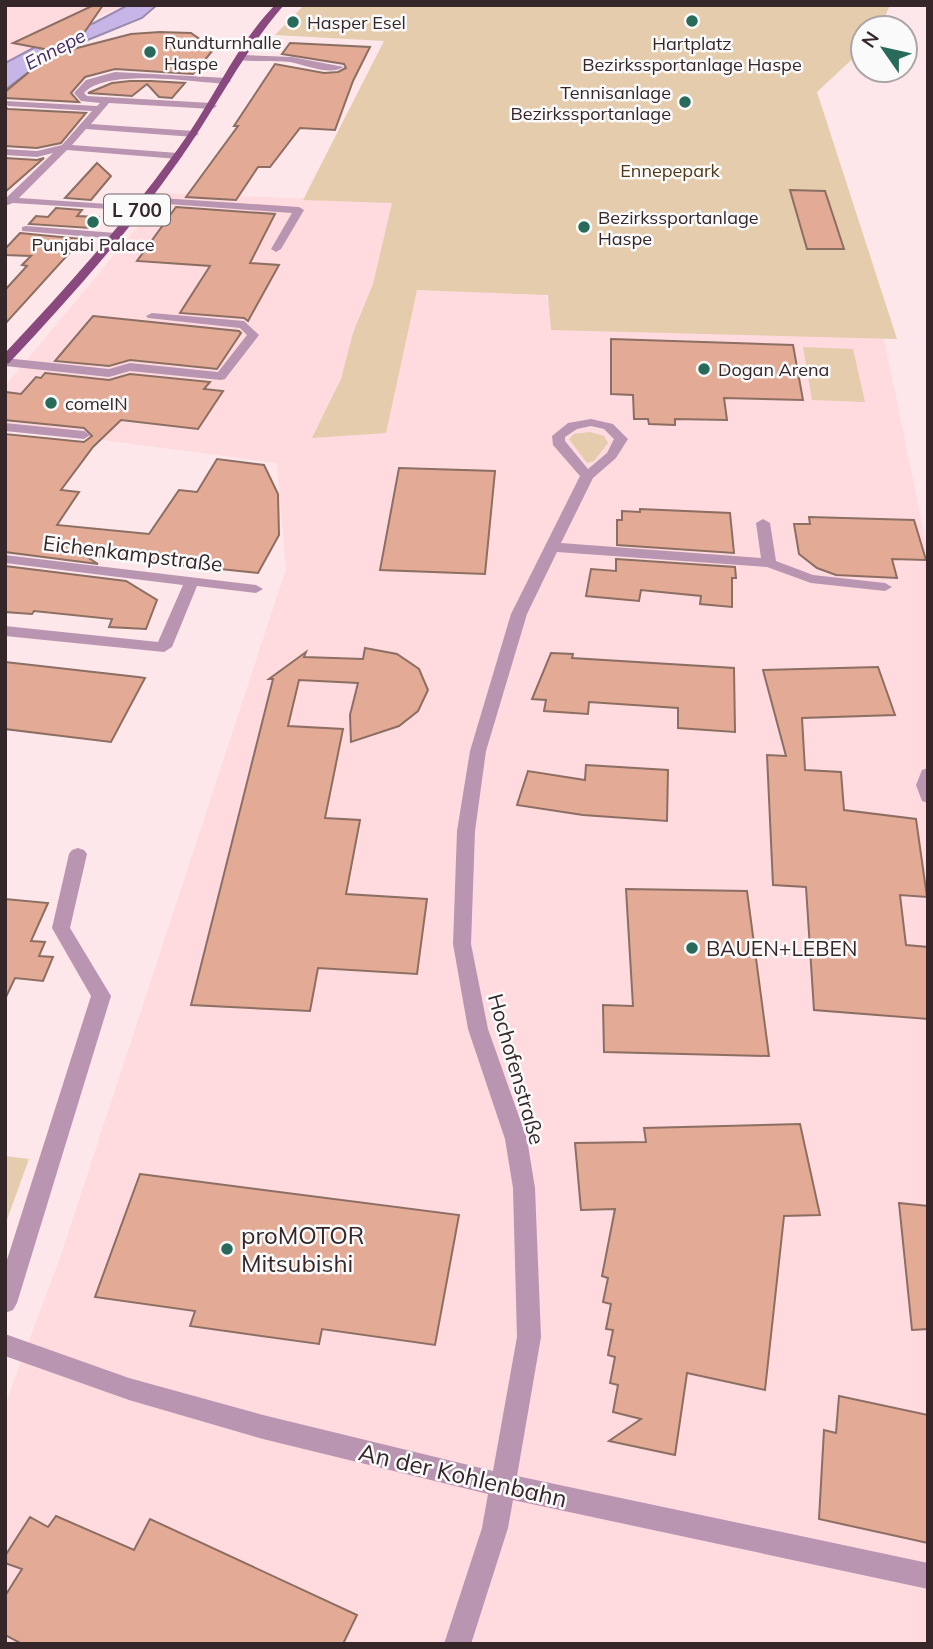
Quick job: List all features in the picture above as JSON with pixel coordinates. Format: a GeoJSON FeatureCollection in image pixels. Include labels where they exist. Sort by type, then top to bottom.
{"type":"FeatureCollection","features":[{"type":"Feature","properties":{"kind":"main road"},"geometry":{"type":"LineString","coordinates":[[265,5],[266,18]]}},
{"type":"Feature","properties":{"kind":"main road","name":"L 700"},"geometry":{"type":"LineString","coordinates":[[5,361],[57,306],[142,204],[212,107],[266,18],[280,5]]}},
{"type":"Feature","properties":{"kind":"street"},"geometry":{"type":"LineString","coordinates":[[242,58],[292,60],[313,66],[340,67]]}},
{"type":"Feature","properties":{"kind":"street"},"geometry":{"type":"LineString","coordinates":[[212,107],[84,99],[79,93],[89,82],[115,75],[227,81]]}},
{"type":"Feature","properties":{"kind":"street"},"geometry":{"type":"LineString","coordinates":[[8,202],[65,148],[107,100]]}},
{"type":"Feature","properties":{"kind":"street"},"geometry":{"type":"LineString","coordinates":[[8,103],[98,109]]}},
{"type":"Feature","properties":{"kind":"street"},"geometry":{"type":"LineString","coordinates":[[84,126],[194,134]]}},
{"type":"Feature","properties":{"kind":"street"},"geometry":{"type":"LineString","coordinates":[[5,152],[37,154],[65,148],[177,156]]}},
{"type":"Feature","properties":{"kind":"street"},"geometry":{"type":"LineString","coordinates":[[8,202],[142,204],[299,211],[276,249]]}},
{"type":"Feature","properties":{"kind":"street"},"geometry":{"type":"LineString","coordinates":[[26,229],[116,236]]}},
{"type":"Feature","properties":{"kind":"street"},"geometry":{"type":"LineString","coordinates":[[5,361],[109,373],[130,366],[221,376],[253,335],[244,325],[152,316]]}},
{"type":"Feature","properties":{"kind":"street"},"geometry":{"type":"LineString","coordinates":[[5,427],[84,435]]}},
{"type":"Feature","properties":{"kind":"street","name":"Hochofenstraße"},"geometry":{"type":"LineString","coordinates":[[457,1644],[495,1528],[529,1337],[524,1188],[516,1139],[478,1029],[462,944],[466,831],[478,751],[515,627],[587,476]]}},
{"type":"Feature","properties":{"kind":"street"},"geometry":{"type":"LineString","coordinates":[[763,523],[769,563]]}},
{"type":"Feature","properties":{"kind":"street"},"geometry":{"type":"LineString","coordinates":[[552,547],[769,563],[811,579],[884,587]]}},
{"type":"Feature","properties":{"kind":"street","name":"Eichenkampstraße"},"geometry":{"type":"LineString","coordinates":[[5,559],[256,589]]}},
{"type":"Feature","properties":{"kind":"street"},"geometry":{"type":"LineString","coordinates":[[5,631],[164,647],[191,582]]}},
{"type":"Feature","properties":{"kind":"street"},"geometry":{"type":"LineString","coordinates":[[928,774],[925,785],[928,797]]}},
{"type":"Feature","properties":{"kind":"street"},"geometry":{"type":"LineString","coordinates":[[5,1303],[101,996],[61,928],[78,854]]}},
{"type":"Feature","properties":{"kind":"street","name":"An der Kohlenbahn"},"geometry":{"type":"LineString","coordinates":[[5,1345],[129,1389],[263,1427],[503,1486],[928,1576]]}},
{"type":"Feature","properties":{"kind":"shaded area"},"geometry":{"type":"Polygon","coordinates":[[[5,5],[125,5],[49,38],[5,62],[5,5]]]}},
{"type":"Feature","properties":{"kind":"shaded area"},"geometry":{"type":"Polygon","coordinates":[[[166,193],[414,203],[536,287],[576,328],[882,330],[928,552],[928,1644],[5,1644],[5,1405],[60,1258],[286,569],[277,463],[5,427],[5,386],[166,193]]]}},
{"type":"Feature","properties":{"kind":"green space","name":"Ennepepark"},"geometry":{"type":"Polygon","coordinates":[[[304,5],[890,5],[886,14],[849,14],[849,62],[817,92],[897,339],[551,330],[548,295],[417,290],[386,433],[312,438],[341,379],[353,333],[373,284],[392,203],[303,200],[384,41],[275,35],[304,5]]]}},
{"type":"Feature","properties":{"kind":"green space"},"geometry":{"type":"Polygon","coordinates":[[[803,347],[853,349],[865,402],[812,400],[803,347]]]}},
{"type":"Feature","properties":{"kind":"green space"},"geometry":{"type":"Polygon","coordinates":[[[590,432],[604,436],[608,443],[594,461],[587,463],[569,439],[574,434],[590,432]]]}},
{"type":"Feature","properties":{"kind":"green space"},"geometry":{"type":"Polygon","coordinates":[[[5,1156],[29,1159],[5,1225],[5,1156]]]}},
{"type":"Feature","properties":{"kind":"water","name":"Ennepe"},"geometry":{"type":"Polygon","coordinates":[[[128,5],[157,5],[142,18],[51,55],[5,90],[5,63],[52,38],[94,23],[128,5]]]}},
{"type":"Feature","properties":{"kind":"building"},"geometry":{"type":"Polygon","coordinates":[[[94,5],[103,5],[73,49],[131,34],[160,32],[191,33],[214,49],[193,74],[115,69],[85,77],[71,93],[79,102],[5,98],[5,92],[51,54],[60,52],[13,43],[94,5]]]}},
{"type":"Feature","properties":{"kind":"building"},"geometry":{"type":"Polygon","coordinates":[[[290,43],[370,47],[353,81],[335,130],[300,128],[270,167],[258,167],[236,200],[186,197],[238,126],[234,126],[275,64],[324,73],[338,72],[346,68],[344,64],[282,54],[290,43]]]}},
{"type":"Feature","properties":{"kind":"building"},"geometry":{"type":"Polygon","coordinates":[[[112,83],[185,83],[172,98],[159,97],[147,84],[132,96],[88,93],[112,83]]]}},
{"type":"Feature","properties":{"kind":"building"},"geometry":{"type":"Polygon","coordinates":[[[5,107],[86,113],[61,143],[37,148],[5,146],[5,107]]]}},
{"type":"Feature","properties":{"kind":"building"},"geometry":{"type":"Polygon","coordinates":[[[5,158],[37,160],[44,158],[5,192],[5,158]]]}},
{"type":"Feature","properties":{"kind":"building"},"geometry":{"type":"Polygon","coordinates":[[[97,163],[111,176],[91,200],[65,198],[97,163]]]}},
{"type":"Feature","properties":{"kind":"building"},"geometry":{"type":"Polygon","coordinates":[[[790,190],[825,191],[844,249],[807,249],[790,190]]]}},
{"type":"Feature","properties":{"kind":"building"},"geometry":{"type":"Polygon","coordinates":[[[176,207],[275,214],[250,263],[279,265],[248,321],[244,318],[180,313],[210,266],[137,261],[176,207]]]}},
{"type":"Feature","properties":{"kind":"building"},"geometry":{"type":"Polygon","coordinates":[[[56,208],[82,210],[77,216],[98,217],[90,228],[29,224],[36,216],[48,217],[56,208]]]}},
{"type":"Feature","properties":{"kind":"building"},"geometry":{"type":"Polygon","coordinates":[[[20,233],[82,239],[5,324],[5,290],[27,266],[22,265],[31,256],[5,255],[5,249],[20,233]]]}},
{"type":"Feature","properties":{"kind":"building"},"geometry":{"type":"Polygon","coordinates":[[[93,316],[241,333],[217,369],[130,360],[109,366],[55,361],[93,316]]]}},
{"type":"Feature","properties":{"kind":"building","name":"Dogan Arena"},"geometry":{"type":"Polygon","coordinates":[[[611,339],[793,345],[803,400],[724,398],[727,420],[675,419],[675,425],[649,424],[648,419],[634,419],[633,395],[611,394],[611,339]]]}},
{"type":"Feature","properties":{"kind":"building"},"geometry":{"type":"Polygon","coordinates":[[[45,373],[109,380],[130,374],[210,382],[204,389],[223,391],[198,429],[121,420],[93,447],[61,490],[79,492],[57,525],[149,534],[179,490],[197,492],[217,459],[264,465],[278,494],[279,535],[258,573],[84,555],[98,564],[5,552],[5,434],[84,442],[92,436],[84,428],[5,420],[5,392],[21,394],[36,377],[41,378],[45,373]]]}},
{"type":"Feature","properties":{"kind":"building"},"geometry":{"type":"Polygon","coordinates":[[[399,468],[495,471],[485,574],[380,570],[399,468]]]}},
{"type":"Feature","properties":{"kind":"building"},"geometry":{"type":"Polygon","coordinates":[[[640,509],[730,513],[734,553],[617,545],[617,520],[622,520],[622,511],[640,512],[640,509]]]}},
{"type":"Feature","properties":{"kind":"building"},"geometry":{"type":"Polygon","coordinates":[[[809,517],[914,520],[926,560],[892,559],[897,578],[836,575],[817,568],[799,554],[794,524],[810,524],[809,517]]]}},
{"type":"Feature","properties":{"kind":"building"},"geometry":{"type":"Polygon","coordinates":[[[616,559],[735,567],[736,578],[732,578],[732,607],[700,604],[701,596],[641,590],[639,601],[586,596],[591,569],[616,571],[616,559]]]}},
{"type":"Feature","properties":{"kind":"building"},"geometry":{"type":"Polygon","coordinates":[[[5,566],[126,581],[157,600],[146,629],[109,627],[112,619],[34,611],[32,614],[5,612],[5,566]]]}},
{"type":"Feature","properties":{"kind":"building"},"geometry":{"type":"Polygon","coordinates":[[[365,648],[397,654],[419,669],[428,690],[418,711],[399,726],[351,742],[350,715],[358,683],[299,680],[288,726],[343,729],[325,818],[360,820],[346,894],[427,899],[417,974],[318,968],[310,1011],[191,1005],[273,679],[269,679],[306,652],[304,657],[363,659],[365,648]]]}},
{"type":"Feature","properties":{"kind":"building"},"geometry":{"type":"Polygon","coordinates":[[[551,653],[573,654],[572,658],[734,668],[735,732],[678,728],[678,708],[589,702],[588,714],[544,711],[546,700],[532,699],[551,653]]]}},
{"type":"Feature","properties":{"kind":"building"},"geometry":{"type":"Polygon","coordinates":[[[5,662],[145,678],[111,742],[5,729],[5,662]]]}},
{"type":"Feature","properties":{"kind":"building"},"geometry":{"type":"Polygon","coordinates":[[[878,667],[895,715],[802,718],[805,770],[841,772],[844,810],[916,819],[927,897],[900,895],[906,945],[928,947],[928,1019],[814,1010],[806,887],[773,885],[767,755],[786,756],[763,670],[878,667]]]}},
{"type":"Feature","properties":{"kind":"building"},"geometry":{"type":"Polygon","coordinates":[[[586,765],[668,770],[667,821],[583,815],[517,805],[528,771],[585,780],[586,765]]]}},
{"type":"Feature","properties":{"kind":"building","name":"BAUEN+LEBEN"},"geometry":{"type":"Polygon","coordinates":[[[626,889],[747,891],[769,1056],[604,1052],[603,1005],[633,1006],[626,889]]]}},
{"type":"Feature","properties":{"kind":"building"},"geometry":{"type":"Polygon","coordinates":[[[5,899],[48,903],[31,941],[45,942],[39,956],[53,957],[43,981],[15,978],[5,999],[5,899]]]}},
{"type":"Feature","properties":{"kind":"building"},"geometry":{"type":"Polygon","coordinates":[[[800,1124],[820,1215],[784,1216],[765,1390],[687,1373],[675,1455],[609,1441],[641,1419],[613,1412],[618,1385],[610,1383],[615,1357],[608,1355],[613,1330],[606,1329],[611,1304],[603,1302],[608,1278],[602,1276],[615,1209],[581,1210],[575,1143],[646,1142],[644,1128],[800,1124]]]}},
{"type":"Feature","properties":{"kind":"building","name":"proMOTOR Mitsubishi"},"geometry":{"type":"Polygon","coordinates":[[[140,1174],[459,1215],[435,1345],[322,1329],[319,1344],[190,1326],[195,1311],[95,1297],[140,1174]]]}},
{"type":"Feature","properties":{"kind":"building"},"geometry":{"type":"Polygon","coordinates":[[[899,1203],[928,1206],[928,1329],[912,1330],[899,1203]]]}},
{"type":"Feature","properties":{"kind":"building"},"geometry":{"type":"Polygon","coordinates":[[[839,1396],[928,1415],[928,1543],[819,1519],[824,1430],[836,1433],[839,1396]]]}},
{"type":"Feature","properties":{"kind":"building"},"geometry":{"type":"Polygon","coordinates":[[[56,1516],[134,1550],[150,1519],[357,1615],[343,1644],[22,1644],[5,1635],[5,1596],[22,1569],[5,1563],[5,1556],[30,1517],[48,1527],[56,1516]]]}},
{"type":"Feature","properties":{"kind":"place","name":"Hartplatz Bezirkssportanlage Haspe"},"geometry":{"type":"Point","coordinates":[692,21]}},
{"type":"Feature","properties":{"kind":"place","name":"Hasper Esel"},"geometry":{"type":"Point","coordinates":[293,22]}},
{"type":"Feature","properties":{"kind":"place","name":"Rundturnhalle Haspe"},"geometry":{"type":"Point","coordinates":[150,52]}},
{"type":"Feature","properties":{"kind":"place","name":"Tennisanlage Bezirkssportanlage"},"geometry":{"type":"Point","coordinates":[685,102]}},
{"type":"Feature","properties":{"kind":"place","name":"Punjabi Palace"},"geometry":{"type":"Point","coordinates":[93,222]}},
{"type":"Feature","properties":{"kind":"place","name":"Bezirkssportanlage Haspe"},"geometry":{"type":"Point","coordinates":[584,227]}},
{"type":"Feature","properties":{"kind":"place","name":"Dogan Arena"},"geometry":{"type":"Point","coordinates":[704,369]}},
{"type":"Feature","properties":{"kind":"place","name":"comeIN"},"geometry":{"type":"Point","coordinates":[51,403]}},
{"type":"Feature","properties":{"kind":"place","name":"BAUEN+LEBEN"},"geometry":{"type":"Point","coordinates":[692,948]}},
{"type":"Feature","properties":{"kind":"place","name":"proMOTOR Mitsubishi"},"geometry":{"type":"Point","coordinates":[227,1249]}}]}
